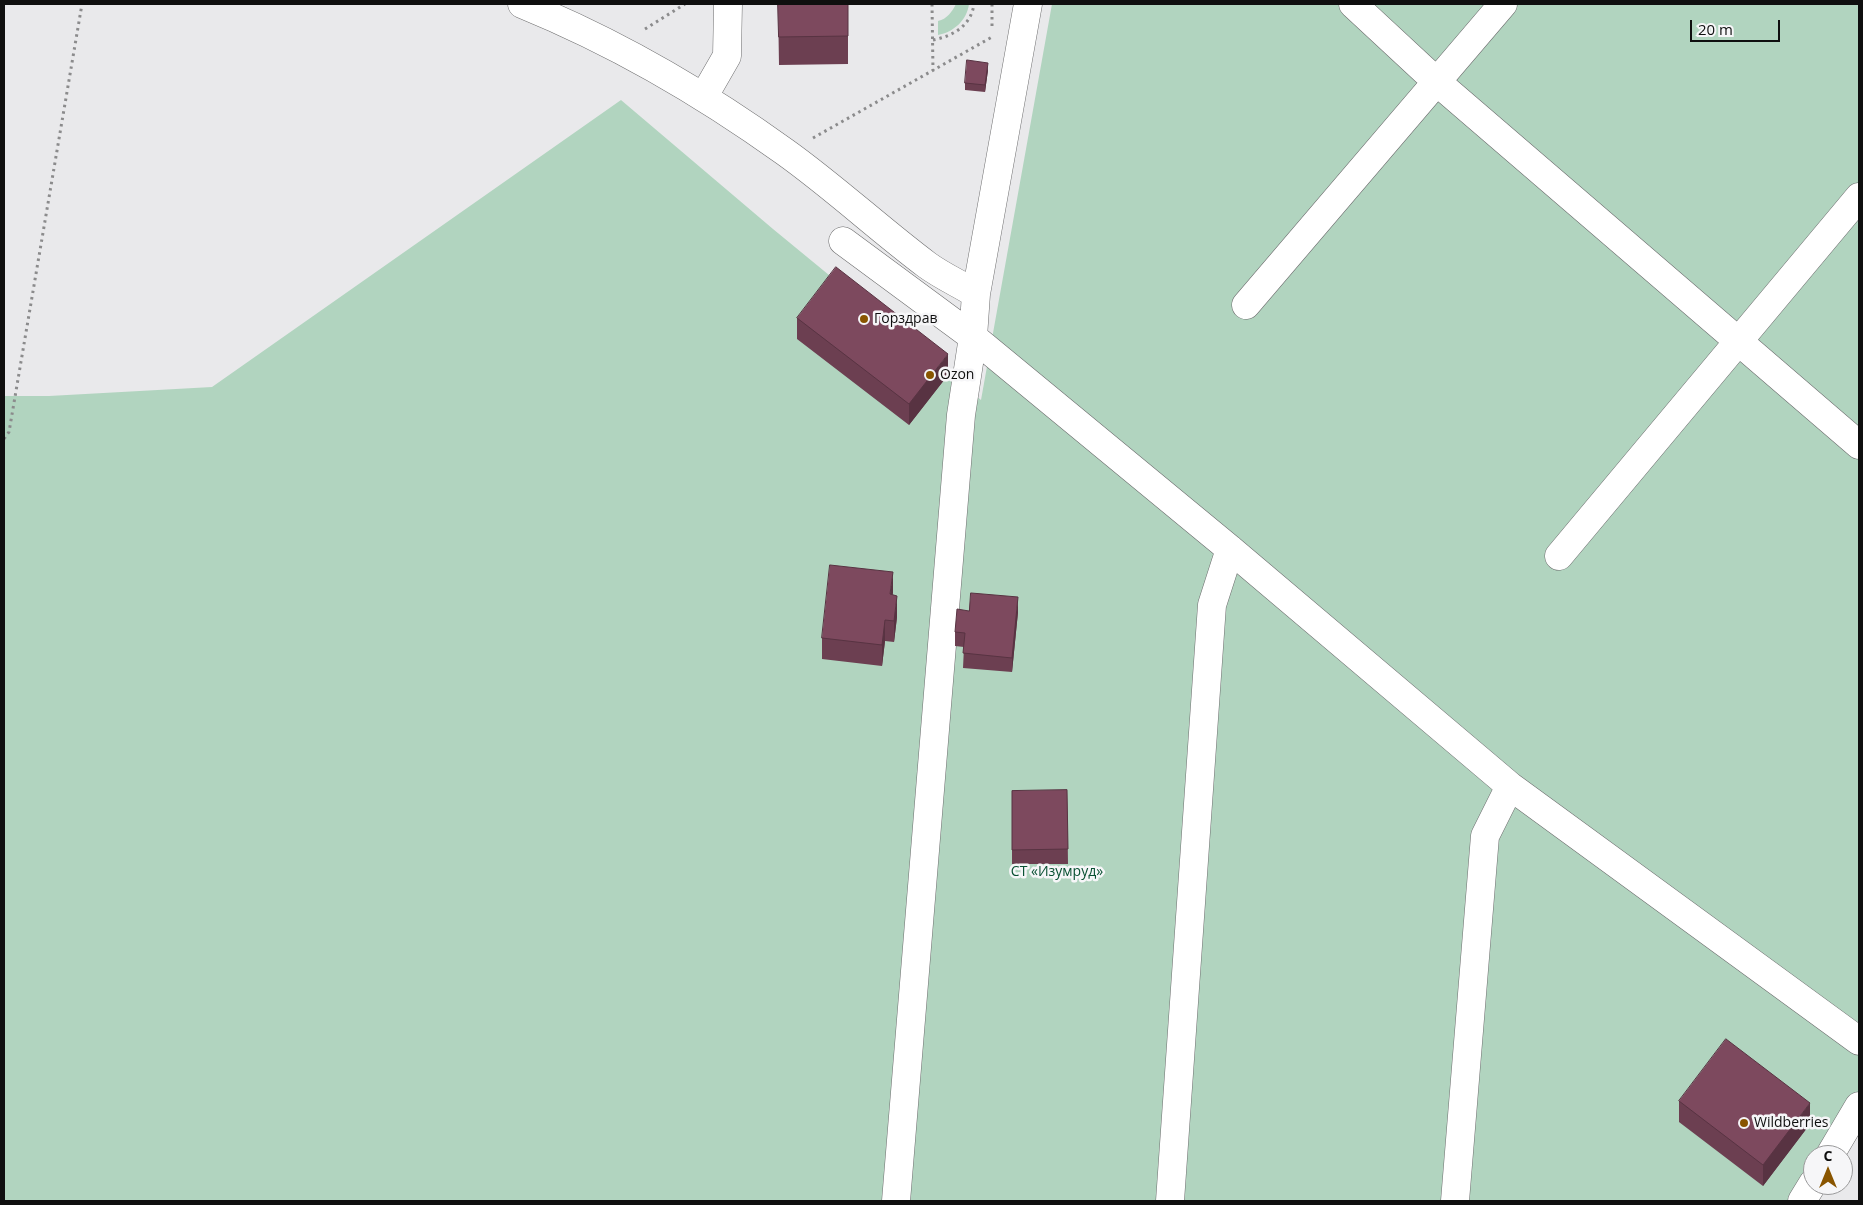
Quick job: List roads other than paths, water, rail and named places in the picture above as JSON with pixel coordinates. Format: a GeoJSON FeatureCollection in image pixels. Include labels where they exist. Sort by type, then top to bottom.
{"type":"FeatureCollection","features":[{"type":"Feature","properties":{"kind":"street"},"geometry":{"type":"LineString","coordinates":[[522,4],[550,15],[704,96],[786,153],[929,266],[976,294]]}},
{"type":"Feature","properties":{"kind":"street"},"geometry":{"type":"LineString","coordinates":[[704,96],[727,56],[728,4]]}},
{"type":"Feature","properties":{"kind":"street"},"geometry":{"type":"LineString","coordinates":[[896,1201],[961,415],[973,337],[976,294],[1028,4]]}},
{"type":"Feature","properties":{"kind":"street"},"geometry":{"type":"LineString","coordinates":[[1353,4],[1437,82],[1859,444]]}},
{"type":"Feature","properties":{"kind":"street"},"geometry":{"type":"LineString","coordinates":[[1246,305],[1503,4]]}},
{"type":"Feature","properties":{"kind":"street"},"geometry":{"type":"LineString","coordinates":[[1559,556],[1859,197]]}},
{"type":"Feature","properties":{"kind":"street"},"geometry":{"type":"LineString","coordinates":[[843,240],[973,337],[1230,548],[1510,786],[1859,1041]]}},
{"type":"Feature","properties":{"kind":"street"},"geometry":{"type":"LineString","coordinates":[[1170,1201],[1212,606],[1230,548]]}},
{"type":"Feature","properties":{"kind":"street"},"geometry":{"type":"LineString","coordinates":[[1455,1201],[1485,836],[1510,786]]}},
{"type":"Feature","properties":{"kind":"street"},"geometry":{"type":"LineString","coordinates":[[1836,1145],[1859,1106]]}},
{"type":"Feature","properties":{"kind":"place","name":"Горздрав"},"geometry":{"type":"Point","coordinates":[864,319]}},
{"type":"Feature","properties":{"kind":"place","name":"Ozon"},"geometry":{"type":"Point","coordinates":[930,375]}},
{"type":"Feature","properties":{"kind":"place","name":"Wildberries"},"geometry":{"type":"Point","coordinates":[1744,1123]}},
{"type":"Feature","properties":{"kind":"park label","name":"СТ «Изумруд»"},"geometry":{"type":"Point","coordinates":[1057,872]}}]}
